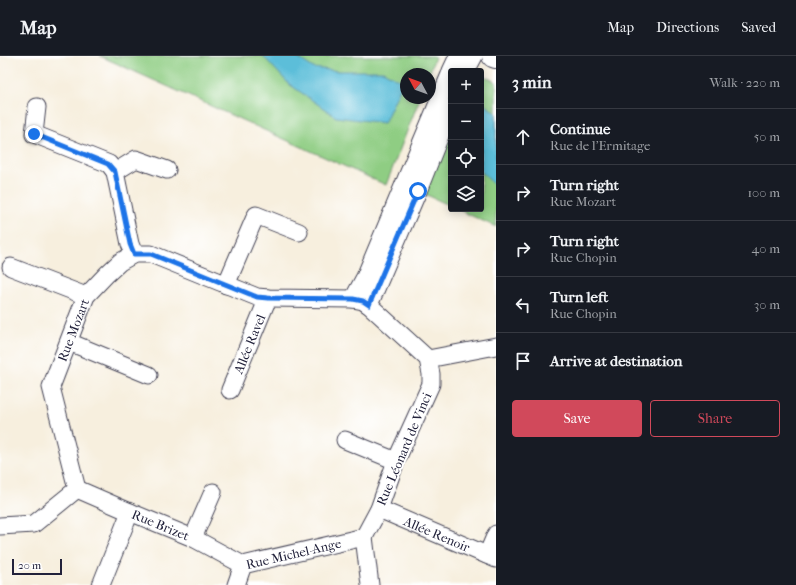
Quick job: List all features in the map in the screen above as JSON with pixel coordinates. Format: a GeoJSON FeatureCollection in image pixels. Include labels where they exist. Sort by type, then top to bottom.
{"type":"FeatureCollection","features":[{"type":"Feature","properties":{"kind":"street"},"geometry":{"type":"LineString","coordinates":[[452,68],[458,56]]}},
{"type":"Feature","properties":{"kind":"street"},"geometry":{"type":"LineString","coordinates":[[468,68],[474,56]]}},
{"type":"Feature","properties":{"kind":"street"},"geometry":{"type":"LineString","coordinates":[[361,302],[365,277],[448,78]]}},
{"type":"Feature","properties":{"kind":"street"},"geometry":{"type":"LineString","coordinates":[[36,107],[34,134],[108,164],[115,172],[130,244],[134,254],[151,254],[257,297],[361,302],[428,359],[496,346]]}},
{"type":"Feature","properties":{"kind":"street"},"geometry":{"type":"LineString","coordinates":[[361,302],[418,191],[448,116]]}},
{"type":"Feature","properties":{"kind":"street"},"geometry":{"type":"LineString","coordinates":[[115,172],[136,159],[167,170]]}},
{"type":"Feature","properties":{"kind":"street"},"geometry":{"type":"LineString","coordinates":[[226,285],[256,215],[299,232]]}},
{"type":"Feature","properties":{"kind":"street","name":"Rue Mozart"},"geometry":{"type":"LineString","coordinates":[[77,489],[51,387],[86,296],[120,262],[134,254]]}},
{"type":"Feature","properties":{"kind":"street"},"geometry":{"type":"LineString","coordinates":[[11,268],[86,296]]}},
{"type":"Feature","properties":{"kind":"street","name":"Allée Ravel"},"geometry":{"type":"LineString","coordinates":[[230,390],[268,298]]}},
{"type":"Feature","properties":{"kind":"street"},"geometry":{"type":"LineString","coordinates":[[69,342],[149,375]]}},
{"type":"Feature","properties":{"kind":"street","name":"Rue Léonard de Vinci"},"geometry":{"type":"LineString","coordinates":[[364,538],[379,509],[396,461],[431,384],[428,359]]}},
{"type":"Feature","properties":{"kind":"street"},"geometry":{"type":"LineString","coordinates":[[345,440],[396,461]]}},
{"type":"Feature","properties":{"kind":"street"},"geometry":{"type":"LineString","coordinates":[[0,526],[34,524],[77,489]]}},
{"type":"Feature","properties":{"kind":"street","name":"Rue Brizet"},"geometry":{"type":"LineString","coordinates":[[77,489],[193,538],[243,565]]}},
{"type":"Feature","properties":{"kind":"street"},"geometry":{"type":"LineString","coordinates":[[193,538],[213,492]]}},
{"type":"Feature","properties":{"kind":"street","name":"Allée Renoir"},"geometry":{"type":"LineString","coordinates":[[379,509],[492,557]]}},
{"type":"Feature","properties":{"kind":"street"},"geometry":{"type":"LineString","coordinates":[[101,585],[130,512]]}},
{"type":"Feature","properties":{"kind":"street"},"geometry":{"type":"LineString","coordinates":[[492,557],[496,534]]}},
{"type":"Feature","properties":{"kind":"street"},"geometry":{"type":"LineString","coordinates":[[364,538],[370,585]]}},
{"type":"Feature","properties":{"kind":"street","name":"Rue Michel-Ange"},"geometry":{"type":"LineString","coordinates":[[236,585],[243,565],[364,538]]}},
{"type":"Feature","properties":{"kind":"green space"},"geometry":{"type":"Polygon","coordinates":[[[100,56],[433,56],[435,57],[431,68],[400,68],[400,104],[418,104],[386,185],[100,56]]]}},
{"type":"Feature","properties":{"kind":"green space"},"geometry":{"type":"Polygon","coordinates":[[[484,76],[496,82],[496,227],[464,212],[484,212],[484,76]]]}},
{"type":"Feature","properties":{"kind":"green space"},"geometry":{"type":"Polygon","coordinates":[[[448,126],[448,205],[418,191],[448,126]]]}},
{"type":"Feature","properties":{"kind":"water"},"geometry":{"type":"Polygon","coordinates":[[[263,56],[295,56],[313,68],[339,71],[383,71],[400,80],[400,88],[384,123],[336,117],[289,84],[263,56]]]}},
{"type":"Feature","properties":{"kind":"water"},"geometry":{"type":"Polygon","coordinates":[[[484,104],[496,113],[496,187],[484,174],[484,104]]]}},
{"type":"Feature","properties":{"kind":"route"},"geometry":{"type":"LineString","coordinates":[[34,134],[108,164],[115,172],[130,244],[134,254],[151,254],[257,297],[353,299],[363,301],[369,305],[418,191]]}}]}
